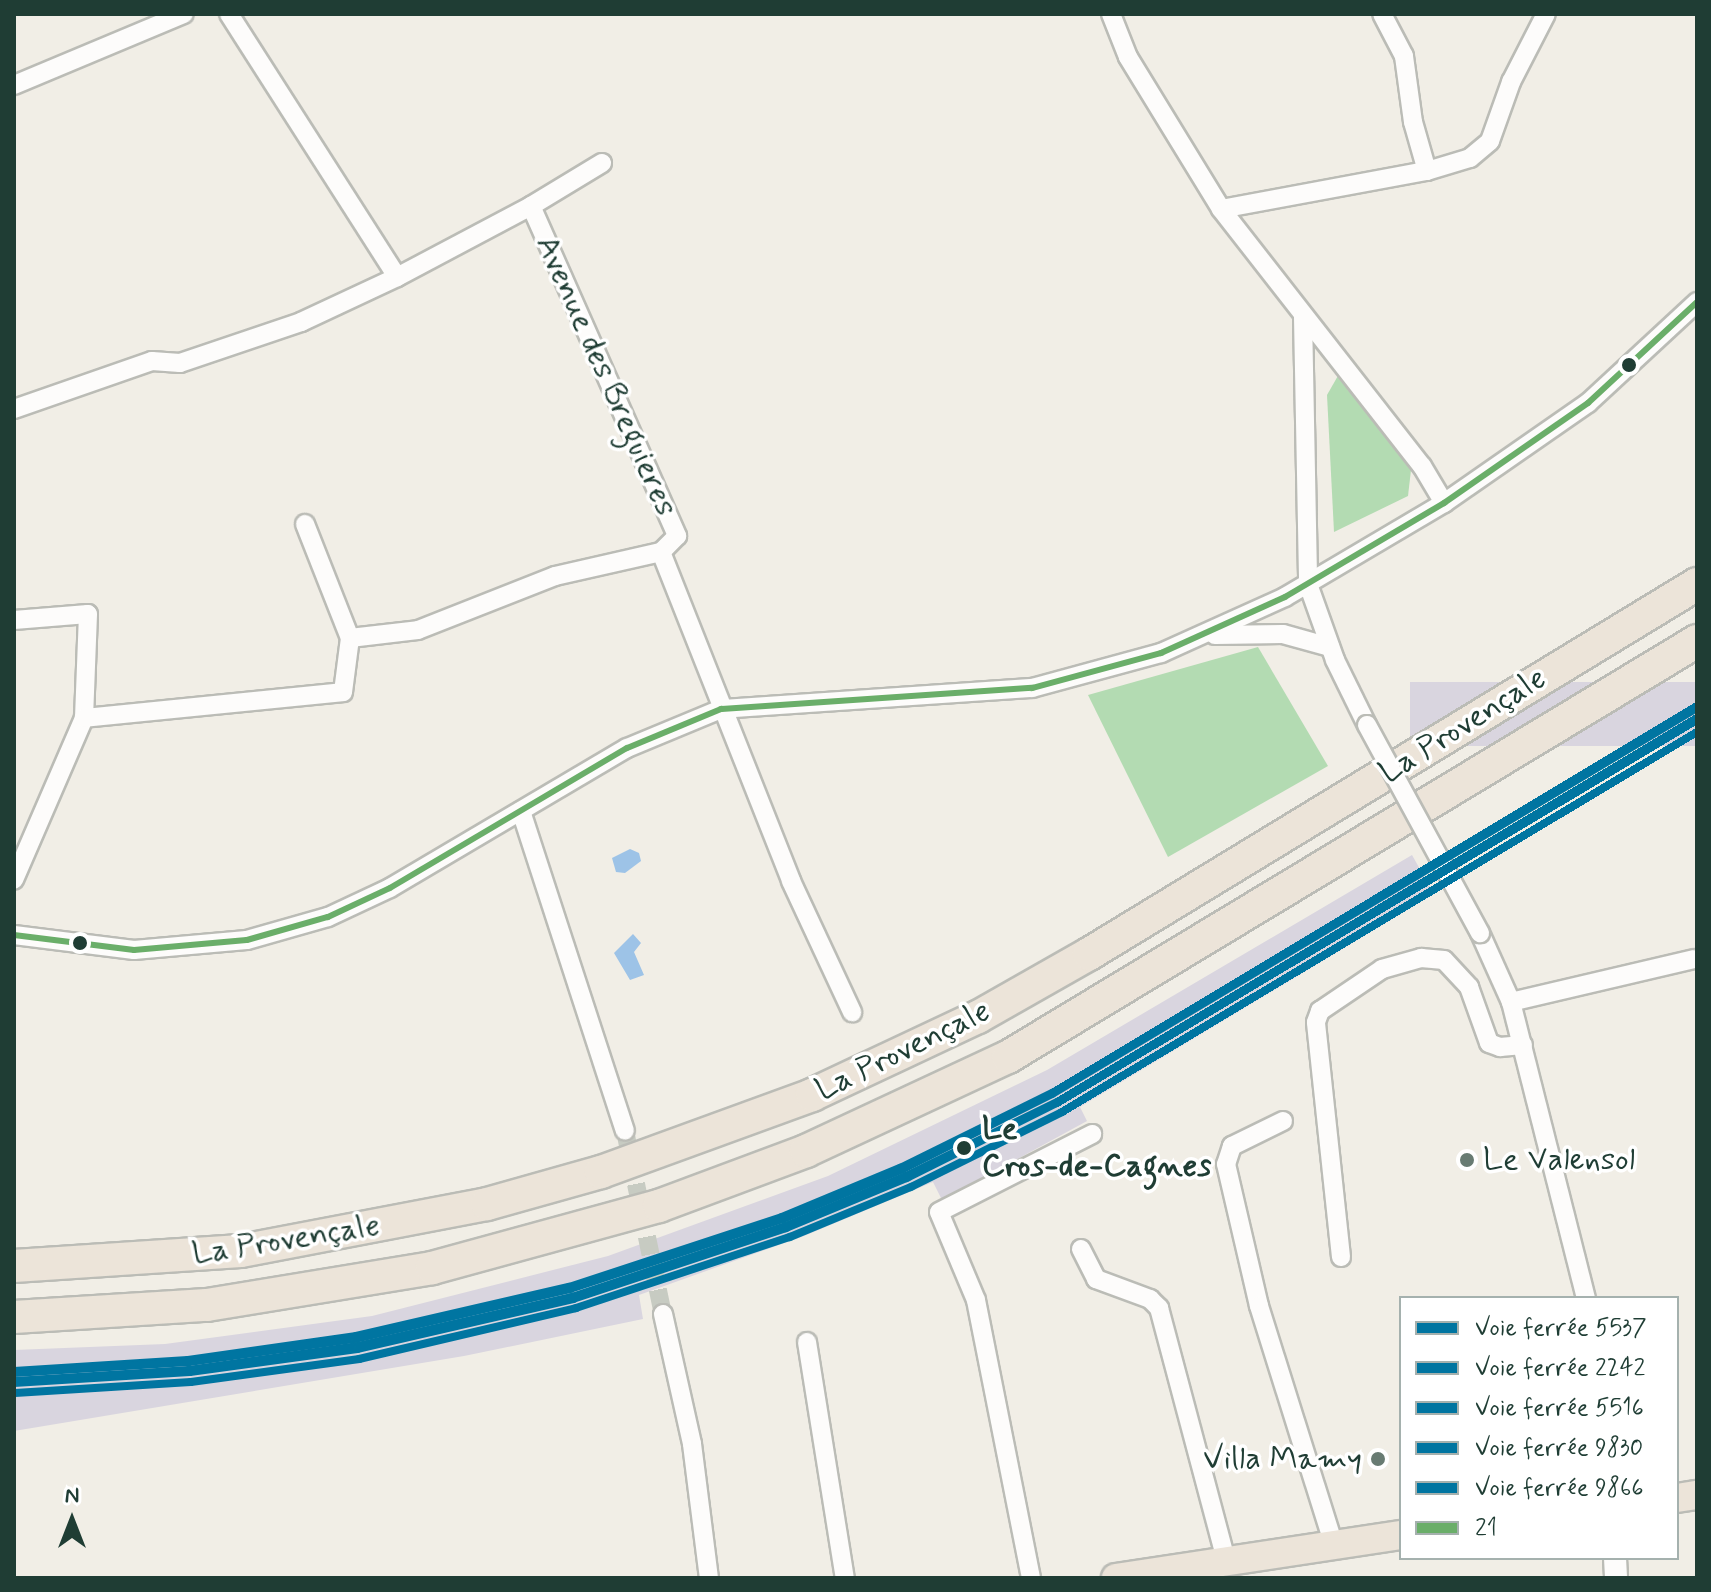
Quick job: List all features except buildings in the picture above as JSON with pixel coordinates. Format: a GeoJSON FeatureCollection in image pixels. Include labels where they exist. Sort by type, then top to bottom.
{"type":"FeatureCollection","features":[{"type":"Feature","properties":{"kind":"highway","name":"La Provençale"},"geometry":{"type":"LineString","coordinates":[[14,1266],[241,1251],[487,1204],[601,1172],[812,1095],[978,1017],[1089,954],[1697,584]]}},
{"type":"Feature","properties":{"kind":"highway","name":"La Provençale"},"geometry":{"type":"LineString","coordinates":[[14,1317],[207,1305],[432,1268],[659,1206],[793,1156],[1021,1049],[1697,641]]}},
{"type":"Feature","properties":{"kind":"main road"},"geometry":{"type":"LineString","coordinates":[[1116,1578],[1333,1542],[1399,1535]]}},
{"type":"Feature","properties":{"kind":"street"},"geometry":{"type":"LineString","coordinates":[[14,85],[184,14]]}},
{"type":"Feature","properties":{"kind":"street"},"geometry":{"type":"LineString","coordinates":[[229,14],[397,277]]}},
{"type":"Feature","properties":{"kind":"street"},"geometry":{"type":"LineString","coordinates":[[1111,14],[1128,57],[1221,209],[1422,466],[1444,503]]}},
{"type":"Feature","properties":{"kind":"street"},"geometry":{"type":"LineString","coordinates":[[1382,14],[1404,56],[1413,122],[1427,171]]}},
{"type":"Feature","properties":{"kind":"street"},"geometry":{"type":"LineString","coordinates":[[1221,209],[1427,171],[1470,158],[1490,141],[1511,82],[1546,14]]}},
{"type":"Feature","properties":{"kind":"street"},"geometry":{"type":"LineString","coordinates":[[531,206],[602,163]]}},
{"type":"Feature","properties":{"kind":"street","name":"Avenue des Breguieres"},"geometry":{"type":"LineString","coordinates":[[14,409],[152,361],[180,363],[301,322],[397,277],[531,206],[677,536],[661,552],[791,881],[852,1012]]}},
{"type":"Feature","properties":{"kind":"street"},"geometry":{"type":"LineString","coordinates":[[14,935],[134,950],[259,937],[368,899],[667,728],[721,709],[1032,688],[1120,668],[1208,635],[1308,584],[1444,503],[1588,403],[1697,302]]}},
{"type":"Feature","properties":{"kind":"street"},"geometry":{"type":"LineString","coordinates":[[1303,317],[1308,584],[1330,647],[1367,725],[1480,933],[1511,1002],[1586,1296]]}},
{"type":"Feature","properties":{"kind":"street"},"geometry":{"type":"LineString","coordinates":[[84,718],[343,692],[350,638],[305,524]]}},
{"type":"Feature","properties":{"kind":"street"},"geometry":{"type":"LineString","coordinates":[[350,638],[418,630],[555,576],[661,552]]}},
{"type":"Feature","properties":{"kind":"street"},"geometry":{"type":"LineString","coordinates":[[14,620],[88,614],[84,718],[14,880]]}},
{"type":"Feature","properties":{"kind":"street"},"geometry":{"type":"LineString","coordinates":[[1208,635],[1283,634],[1330,647]]}},
{"type":"Feature","properties":{"kind":"street"},"geometry":{"type":"LineString","coordinates":[[521,811],[625,1131]]}},
{"type":"Feature","properties":{"kind":"street"},"geometry":{"type":"LineString","coordinates":[[1341,1257],[1316,1022],[1320,1011],[1382,969],[1413,959],[1444,960],[1469,987],[1489,1043],[1500,1047],[1523,1045]]}},
{"type":"Feature","properties":{"kind":"street"},"geometry":{"type":"LineString","coordinates":[[1511,1002],[1694,959]]}},
{"type":"Feature","properties":{"kind":"street"},"geometry":{"type":"LineString","coordinates":[[1283,1121],[1232,1146],[1226,1164],[1259,1306],[1333,1542]]}},
{"type":"Feature","properties":{"kind":"street"},"geometry":{"type":"LineString","coordinates":[[1031,1578],[976,1300],[939,1212],[1092,1134]]}},
{"type":"Feature","properties":{"kind":"street"},"geometry":{"type":"LineString","coordinates":[[1081,1249],[1096,1279],[1150,1299],[1159,1308],[1226,1559]]}},
{"type":"Feature","properties":{"kind":"street"},"geometry":{"type":"LineString","coordinates":[[663,1314],[692,1444],[709,1578]]}},
{"type":"Feature","properties":{"kind":"street"},"geometry":{"type":"LineString","coordinates":[[807,1342],[845,1578]]}},
{"type":"Feature","properties":{"kind":"shaded area"},"geometry":{"type":"Polygon","coordinates":[[[1410,682],[1697,682],[1697,746],[1410,746],[1410,682]]]}},
{"type":"Feature","properties":{"kind":"shaded area"},"geometry":{"type":"Polygon","coordinates":[[[1412,855],[1434,894],[1080,1107],[1087,1121],[942,1200],[933,1182],[804,1236],[639,1295],[643,1319],[464,1356],[14,1431],[14,1350],[165,1344],[372,1316],[608,1256],[828,1176],[1047,1070],[1412,855]]]}},
{"type":"Feature","properties":{"kind":"green space"},"geometry":{"type":"Polygon","coordinates":[[[1339,374],[1411,470],[1408,496],[1334,532],[1327,395],[1339,374]]]}},
{"type":"Feature","properties":{"kind":"green space"},"geometry":{"type":"Polygon","coordinates":[[[1258,647],[1328,766],[1168,857],[1088,695],[1258,647]]]}},
{"type":"Feature","properties":{"kind":"water"},"geometry":{"type":"Polygon","coordinates":[[[630,849],[639,853],[641,861],[625,873],[616,872],[612,858],[630,849]]]}},
{"type":"Feature","properties":{"kind":"water"},"geometry":{"type":"Polygon","coordinates":[[[633,934],[641,943],[634,952],[644,975],[630,980],[614,953],[633,934]]]}},
{"type":"Feature","properties":{"kind":"tunnel"},"geometry":{"type":"LineString","coordinates":[[625,1131],[663,1314]]}},
{"type":"Feature","properties":{"kind":"rail line","name":"5537"},"geometry":{"type":"LineString","coordinates":[[14,1371],[188,1360],[356,1336],[569,1287],[782,1217],[900,1168],[1054,1092],[1697,706]]}},
{"type":"Feature","properties":{"kind":"rail line","name":"9866"},"geometry":{"type":"LineString","coordinates":[[14,1373],[189,1362],[355,1339],[570,1289],[783,1219],[903,1169],[1052,1094],[1692,711]]}},
{"type":"Feature","properties":{"kind":"rail line","name":"9830"},"geometry":{"type":"LineString","coordinates":[[15,1381],[189,1370],[358,1346],[572,1297],[786,1226],[904,1177],[1059,1101],[1697,718]]}},
{"type":"Feature","properties":{"kind":"rail line","name":"2242"},"geometry":{"type":"LineString","coordinates":[[14,1383],[190,1372],[357,1349],[573,1299],[786,1228],[907,1178],[1057,1103],[1697,720]]}},
{"type":"Feature","properties":{"kind":"rail line","name":"5516"},"geometry":{"type":"LineString","coordinates":[[15,1393],[191,1382],[359,1359],[576,1308],[790,1237],[911,1187],[1062,1112],[1697,732]]}},
{"type":"Feature","properties":{"kind":"transit line","name":"21"},"geometry":{"type":"LineString","coordinates":[[14,935],[134,950],[247,940],[328,917],[390,888],[627,748],[721,709],[1032,688],[1161,653],[1285,597],[1444,503],[1588,403],[1697,302]]}},
{"type":"Feature","properties":{"kind":"place","name":"Le Cros-de-Cagnes"},"geometry":{"type":"Point","coordinates":[964,1148]}},
{"type":"Feature","properties":{"kind":"place","name":"Le Valensol"},"geometry":{"type":"Point","coordinates":[1467,1160]}},
{"type":"Feature","properties":{"kind":"place","name":"Villa Mamy"},"geometry":{"type":"Point","coordinates":[1378,1459]}}]}
